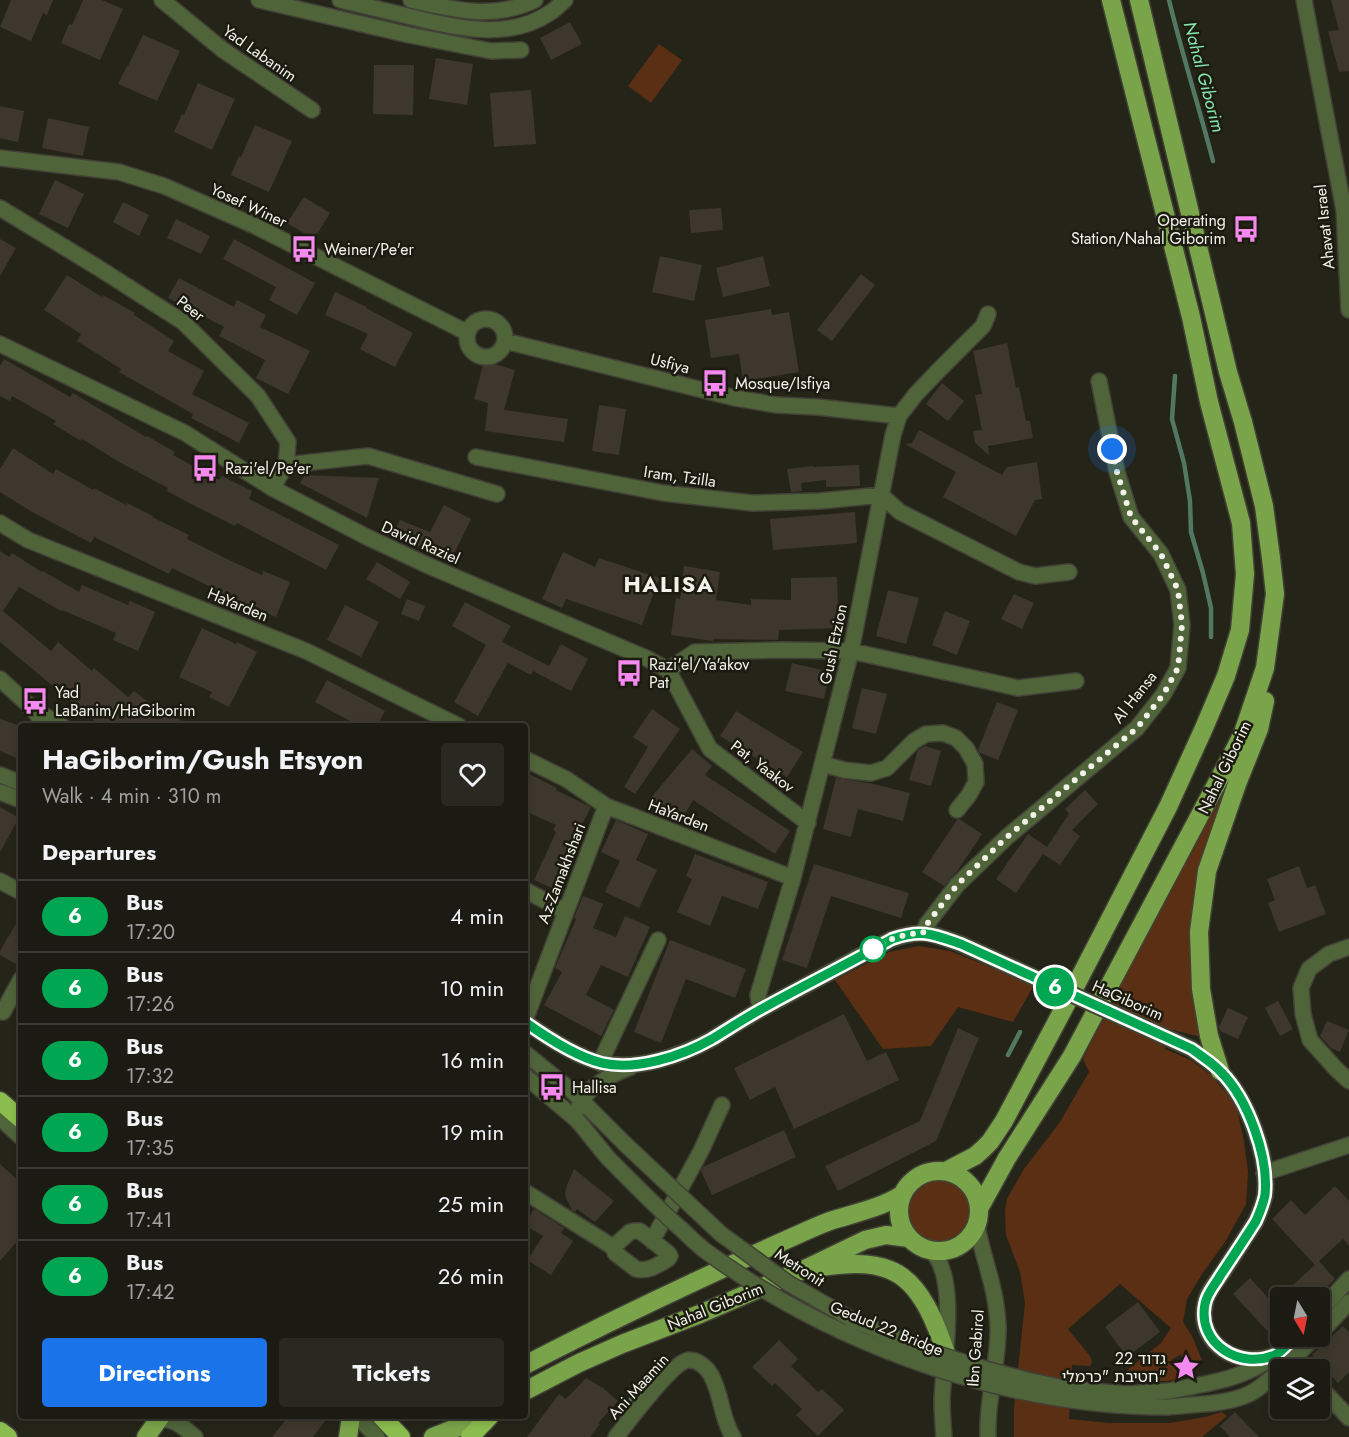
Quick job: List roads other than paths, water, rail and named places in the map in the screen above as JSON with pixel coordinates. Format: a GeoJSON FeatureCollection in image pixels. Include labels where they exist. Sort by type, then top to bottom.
{"type":"FeatureCollection","features":[{"type":"Feature","properties":{"kind":"highway"},"geometry":{"type":"LineString","coordinates":[[0,1101],[18,1116]]}},
{"type":"Feature","properties":{"kind":"highway"},"geometry":{"type":"LineString","coordinates":[[384,1419],[401,1437]]}},
{"type":"Feature","properties":{"kind":"highway"},"geometry":{"type":"LineString","coordinates":[[470,1437],[487,1419]]}},
{"type":"Feature","properties":{"kind":"highway"},"geometry":{"type":"LineString","coordinates":[[0,1431],[8,1437]]}},
{"type":"Feature","properties":{"kind":"main road","name":"Nahal Giborim"},"geometry":{"type":"LineString","coordinates":[[946,1171],[975,1156],[990,1142],[1004,1121],[1168,807],[1226,676],[1240,630],[1245,574],[1240,523],[1111,0]]}},
{"type":"Feature","properties":{"kind":"main road","name":"Nahal Giborim"},"geometry":{"type":"LineString","coordinates":[[980,1207],[1007,1158],[1072,1056],[1243,733],[1264,668],[1273,612],[1275,594],[1263,506],[1243,422],[1228,372],[1139,0]]}},
{"type":"Feature","properties":{"kind":"main road"},"geometry":{"type":"LineString","coordinates":[[1220,1071],[1209,1036],[1201,989],[1199,932],[1207,871],[1259,729],[1267,691],[1273,612]]}},
{"type":"Feature","properties":{"kind":"main road"},"geometry":{"type":"LineString","coordinates":[[946,1171],[963,1178],[972,1186],[980,1207],[980,1217],[977,1227],[968,1240],[954,1249],[930,1251],[909,1238],[902,1228],[899,1205],[906,1188],[917,1177],[931,1172],[946,1171]]}},
{"type":"Feature","properties":{"kind":"main road","name":"Nahal Giborim"},"geometry":{"type":"LineString","coordinates":[[528,1363],[713,1272],[827,1222],[882,1205],[903,1194]]}},
{"type":"Feature","properties":{"kind":"main road","name":"Nahal Giborim"},"geometry":{"type":"LineString","coordinates":[[528,1389],[622,1344],[700,1314],[876,1236],[886,1234],[909,1238]]}},
{"type":"Feature","properties":{"kind":"main road"},"geometry":{"type":"LineString","coordinates":[[807,1268],[868,1265],[891,1270],[911,1284],[926,1304],[946,1353]]}},
{"type":"Feature","properties":{"kind":"main road"},"geometry":{"type":"LineString","coordinates":[[146,1437],[159,1419]]}},
{"type":"Feature","properties":{"kind":"main road"},"geometry":{"type":"LineString","coordinates":[[348,1437],[351,1419]]}},
{"type":"Feature","properties":{"kind":"main road"},"geometry":{"type":"LineString","coordinates":[[433,1437],[474,1419]]}},
{"type":"Feature","properties":{"kind":"street","name":"Yad Labanim"},"geometry":{"type":"LineString","coordinates":[[162,0],[223,50],[312,110]]}},
{"type":"Feature","properties":{"kind":"street"},"geometry":{"type":"LineString","coordinates":[[259,0],[491,51],[521,50]]}},
{"type":"Feature","properties":{"kind":"street"},"geometry":{"type":"LineString","coordinates":[[340,0],[442,25],[493,30],[532,22],[550,13],[565,0]]}},
{"type":"Feature","properties":{"kind":"street"},"geometry":{"type":"LineString","coordinates":[[411,0],[472,12],[495,12],[512,9],[535,0]]}},
{"type":"Feature","properties":{"kind":"street","name":"Ahavat Israel"},"geometry":{"type":"LineString","coordinates":[[1304,0],[1344,210],[1349,310]]}},
{"type":"Feature","properties":{"kind":"street","name":"Yosef Winer"},"geometry":{"type":"LineString","coordinates":[[0,158],[119,172],[164,186],[255,226],[468,333]]}},
{"type":"Feature","properties":{"kind":"street","name":"Peer"},"geometry":{"type":"LineString","coordinates":[[0,208],[183,322],[258,396],[288,442],[286,465]]}},
{"type":"Feature","properties":{"kind":"street","name":"Gush Etzion"},"geometry":{"type":"LineString","coordinates":[[764,1008],[759,1002],[758,995],[808,823],[851,651],[893,435],[899,416],[939,370],[983,326],[988,314]]}},
{"type":"Feature","properties":{"kind":"street"},"geometry":{"type":"LineString","coordinates":[[486,319],[492,320],[502,327],[505,341],[497,354],[485,357],[478,355],[469,346],[468,333],[475,323],[486,319]]}},
{"type":"Feature","properties":{"kind":"street","name":"Usfiya"},"geometry":{"type":"LineString","coordinates":[[505,341],[735,398],[776,405],[899,416]]}},
{"type":"Feature","properties":{"kind":"street","name":"David Raziel"},"geometry":{"type":"LineString","coordinates":[[0,344],[185,433],[272,488],[369,538],[668,670]]}},
{"type":"Feature","properties":{"kind":"street","name":"Al Hansa"},"geometry":{"type":"LineString","coordinates":[[923,933],[927,924],[957,885],[1007,837],[1137,728],[1163,695],[1178,668],[1182,625],[1178,590],[1161,554],[1131,517],[1117,472],[1099,381]]}},
{"type":"Feature","properties":{"kind":"street"},"geometry":{"type":"LineString","coordinates":[[272,488],[286,465],[368,456],[497,494]]}},
{"type":"Feature","properties":{"kind":"street","name":"Iram, Tzilla"},"geometry":{"type":"LineString","coordinates":[[476,457],[663,493],[752,503],[820,501],[881,495]]}},
{"type":"Feature","properties":{"kind":"street"},"geometry":{"type":"LineString","coordinates":[[881,495],[900,512],[1019,572],[1035,576],[1069,572]]}},
{"type":"Feature","properties":{"kind":"street","name":"HaYarden"},"geometry":{"type":"LineString","coordinates":[[0,523],[28,540],[306,651],[453,723]]}},
{"type":"Feature","properties":{"kind":"street"},"geometry":{"type":"LineString","coordinates":[[668,670],[695,652],[851,651],[1018,688],[1076,681]]}},
{"type":"Feature","properties":{"kind":"street","name":"Pat, Yaakov"},"geometry":{"type":"LineString","coordinates":[[668,670],[710,749],[808,823]]}},
{"type":"Feature","properties":{"kind":"street"},"geometry":{"type":"LineString","coordinates":[[0,679],[32,708],[44,723]]}},
{"type":"Feature","properties":{"kind":"street"},"geometry":{"type":"LineString","coordinates":[[32,708],[57,723]]}},
{"type":"Feature","properties":{"kind":"street"},"geometry":{"type":"LineString","coordinates":[[822,764],[844,770],[871,773],[887,768],[914,741],[926,734],[943,733],[956,738],[966,747],[975,764],[976,782],[957,810]]}},
{"type":"Feature","properties":{"kind":"street","name":"HaYarden"},"geometry":{"type":"LineString","coordinates":[[528,760],[566,779],[606,806],[793,878]]}},
{"type":"Feature","properties":{"kind":"street"},"geometry":{"type":"LineString","coordinates":[[0,768],[18,775]]}},
{"type":"Feature","properties":{"kind":"street"},"geometry":{"type":"LineString","coordinates":[[0,775],[18,782]]}},
{"type":"Feature","properties":{"kind":"street"},"geometry":{"type":"LineString","coordinates":[[0,784],[18,791]]}},
{"type":"Feature","properties":{"kind":"street"},"geometry":{"type":"LineString","coordinates":[[0,792],[18,799]]}},
{"type":"Feature","properties":{"kind":"street","name":"Az-Zamakhshari"},"geometry":{"type":"LineString","coordinates":[[528,1013],[606,806]]}},
{"type":"Feature","properties":{"kind":"street"},"geometry":{"type":"LineString","coordinates":[[0,881],[18,890]]}},
{"type":"Feature","properties":{"kind":"street"},"geometry":{"type":"LineString","coordinates":[[528,892],[566,912]]}},
{"type":"Feature","properties":{"kind":"street","name":"HaGiborim"},"geometry":{"type":"LineString","coordinates":[[528,1023],[545,1036],[600,1063],[637,1065],[664,1058],[710,1040],[892,939],[908,934],[923,933],[961,944],[1192,1049],[1220,1071],[1244,1106],[1257,1135],[1263,1160],[1262,1208],[1207,1297],[1205,1304],[1206,1328],[1214,1342],[1223,1351]]}},
{"type":"Feature","properties":{"kind":"street"},"geometry":{"type":"LineString","coordinates":[[600,1063],[658,940]]}},
{"type":"Feature","properties":{"kind":"street"},"geometry":{"type":"LineString","coordinates":[[1349,947],[1329,954],[1309,969],[1300,988],[1303,1014],[1311,1040],[1349,1081]]}},
{"type":"Feature","properties":{"kind":"street"},"geometry":{"type":"LineString","coordinates":[[3,1012],[18,984]]}},
{"type":"Feature","properties":{"kind":"street","name":"Metronit"},"geometry":{"type":"LineString","coordinates":[[528,1056],[581,1100],[721,1234],[788,1283],[851,1319],[916,1347],[985,1369],[1068,1389],[1168,1399],[1252,1370],[1270,1367]]}},
{"type":"Feature","properties":{"kind":"street"},"geometry":{"type":"LineString","coordinates":[[578,1121],[577,1110],[581,1100],[592,1089],[607,1078],[637,1065]]}},
{"type":"Feature","properties":{"kind":"street"},"geometry":{"type":"LineString","coordinates":[[528,1079],[578,1121]]}},
{"type":"Feature","properties":{"kind":"street"},"geometry":{"type":"LineString","coordinates":[[652,1241],[701,1151],[722,1105]]}},
{"type":"Feature","properties":{"kind":"street"},"geometry":{"type":"LineString","coordinates":[[0,1118],[18,1134]]}},
{"type":"Feature","properties":{"kind":"street","name":"Gedud 22 Bridge"},"geometry":{"type":"LineString","coordinates":[[578,1121],[608,1158],[641,1192],[705,1250],[743,1277],[848,1334],[958,1375],[1021,1392],[1088,1403],[1136,1407],[1168,1399]]}},
{"type":"Feature","properties":{"kind":"street"},"geometry":{"type":"LineString","coordinates":[[1264,1173],[1349,1145]]}},
{"type":"Feature","properties":{"kind":"street"},"geometry":{"type":"LineString","coordinates":[[528,1194],[613,1247],[615,1253],[636,1269],[643,1271],[670,1256],[640,1231],[630,1232],[613,1247]]}},
{"type":"Feature","properties":{"kind":"street","name":"Ibn Gabirol"},"geometry":{"type":"LineString","coordinates":[[977,1227],[994,1288],[998,1320],[997,1347],[988,1412],[988,1437]]}},
{"type":"Feature","properties":{"kind":"street","name":"Ibn Gabirol"},"geometry":{"type":"LineString","coordinates":[[930,1251],[936,1255],[945,1275],[946,1353],[942,1399],[944,1437]]}},
{"type":"Feature","properties":{"kind":"street"},"geometry":{"type":"LineString","coordinates":[[1330,1300],[1349,1279]]}},
{"type":"Feature","properties":{"kind":"street"},"geometry":{"type":"LineString","coordinates":[[1330,1322],[1349,1302]]}},
{"type":"Feature","properties":{"kind":"street"},"geometry":{"type":"LineString","coordinates":[[1289,1359],[1303,1347]]}},
{"type":"Feature","properties":{"kind":"street"},"geometry":{"type":"LineString","coordinates":[[1203,1403],[1217,1396],[1226,1380],[1226,1356],[1223,1351]]}},
{"type":"Feature","properties":{"kind":"street"},"geometry":{"type":"LineString","coordinates":[[1223,1351],[1240,1358],[1268,1357],[1272,1359]]}},
{"type":"Feature","properties":{"kind":"street","name":"Ani Maamin"},"geometry":{"type":"LineString","coordinates":[[616,1437],[669,1374],[679,1364],[688,1360],[704,1366],[711,1375],[716,1385],[726,1426],[733,1437]]}},
{"type":"Feature","properties":{"kind":"street"},"geometry":{"type":"LineString","coordinates":[[1168,1399],[1203,1403],[1245,1396],[1270,1377]]}},
{"type":"Feature","properties":{"kind":"street","name":"Metronit"},"geometry":{"type":"LineString","coordinates":[[1226,1380],[1240,1384],[1262,1385]]}},
{"type":"Feature","properties":{"kind":"street"},"geometry":{"type":"LineString","coordinates":[[1330,1398],[1349,1418]]}},
{"type":"Feature","properties":{"kind":"street"},"geometry":{"type":"LineString","coordinates":[[162,1419],[177,1423],[195,1437]]}},
{"type":"Feature","properties":{"kind":"street"},"geometry":{"type":"LineString","coordinates":[[360,1419],[377,1437]]}},
{"type":"Feature","properties":{"kind":"waterway","name":"Nahal Giborim"},"geometry":{"type":"LineString","coordinates":[[1169,0],[1213,161]]}},
{"type":"Feature","properties":{"kind":"waterway"},"geometry":{"type":"LineString","coordinates":[[1175,376],[1172,419],[1184,463],[1190,501],[1191,532],[1211,608],[1211,637]]}},
{"type":"Feature","properties":{"kind":"waterway"},"geometry":{"type":"LineString","coordinates":[[1008,1055],[1020,1032]]}},
{"type":"Feature","properties":{"kind":"waterway"},"geometry":{"type":"LineString","coordinates":[[631,1399],[660,1360]]}},
{"type":"Feature","properties":{"kind":"place","name":"Operating Station/Nahal Giborim"},"geometry":{"type":"Point","coordinates":[1246,229]}},
{"type":"Feature","properties":{"kind":"place","name":"Weiner/Pe'er"},"geometry":{"type":"Point","coordinates":[304,249]}},
{"type":"Feature","properties":{"kind":"place","name":"Mosque/Isfiya"},"geometry":{"type":"Point","coordinates":[715,383]}},
{"type":"Feature","properties":{"kind":"place","name":"Razi'el/Pe'er"},"geometry":{"type":"Point","coordinates":[205,468]}},
{"type":"Feature","properties":{"kind":"place","name":"Razi'el/Ya'akov Pat"},"geometry":{"type":"Point","coordinates":[629,673]}},
{"type":"Feature","properties":{"kind":"place","name":"Yad LaBanim/HaGiborim"},"geometry":{"type":"Point","coordinates":[35,701]}},
{"type":"Feature","properties":{"kind":"place","name":"Hallisa"},"geometry":{"type":"Point","coordinates":[552,1087]}},
{"type":"Feature","properties":{"kind":"place","name":"גדוד 22 חטיבת \"כרמלי\""},"geometry":{"type":"Point","coordinates":[1186,1367]}},
{"type":"Feature","properties":{"kind":"district","name":"HALISA"},"geometry":{"type":"Point","coordinates":[669,584]}}]}
